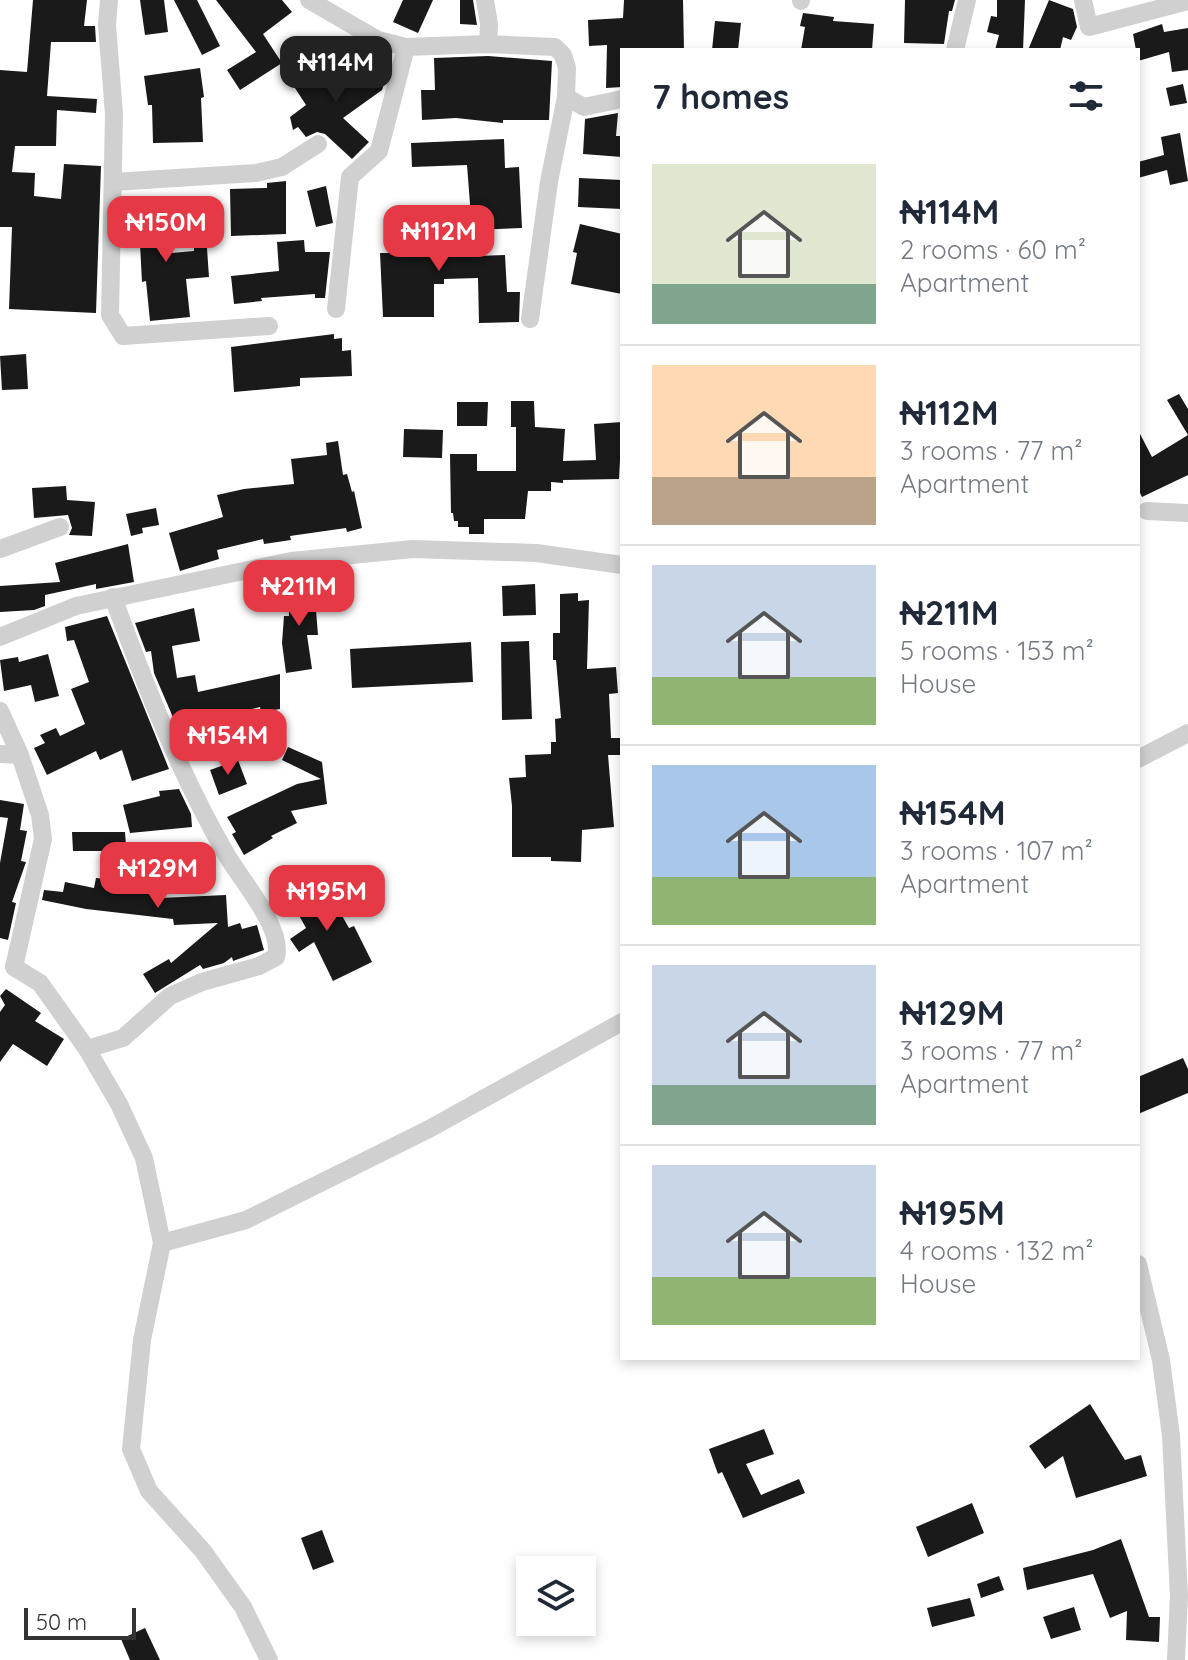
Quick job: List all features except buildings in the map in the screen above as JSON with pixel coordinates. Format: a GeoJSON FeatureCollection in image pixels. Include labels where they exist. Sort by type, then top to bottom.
{"type":"FeatureCollection","features":[{"type":"Feature","properties":{"kind":"street"},"geometry":{"type":"LineString","coordinates":[[109,0],[107,25],[114,114],[110,315],[123,336],[269,326]]}},
{"type":"Feature","properties":{"kind":"street"},"geometry":{"type":"LineString","coordinates":[[309,0],[378,40],[406,47],[488,44],[555,47],[563,55],[567,68],[566,97],[549,182],[530,319]]}},
{"type":"Feature","properties":{"kind":"street"},"geometry":{"type":"LineString","coordinates":[[485,0],[488,44]]}},
{"type":"Feature","properties":{"kind":"street"},"geometry":{"type":"LineString","coordinates":[[955,48],[967,0]]}},
{"type":"Feature","properties":{"kind":"street"},"geometry":{"type":"LineString","coordinates":[[1083,0],[1089,27],[1188,1]]}},
{"type":"Feature","properties":{"kind":"street"},"geometry":{"type":"LineString","coordinates":[[336,309],[350,177],[379,151],[406,47]]}},
{"type":"Feature","properties":{"kind":"street"},"geometry":{"type":"LineString","coordinates":[[566,97],[584,107],[620,99]]}},
{"type":"Feature","properties":{"kind":"street"},"geometry":{"type":"LineString","coordinates":[[113,182],[256,173],[282,167],[318,144]]}},
{"type":"Feature","properties":{"kind":"street"},"geometry":{"type":"LineString","coordinates":[[1147,511],[1188,513]]}},
{"type":"Feature","properties":{"kind":"street"},"geometry":{"type":"LineString","coordinates":[[0,549],[60,527]]}},
{"type":"Feature","properties":{"kind":"street"},"geometry":{"type":"LineString","coordinates":[[0,637],[76,606],[291,561],[413,549],[536,553],[620,565]]}},
{"type":"Feature","properties":{"kind":"street"},"geometry":{"type":"LineString","coordinates":[[87,1049],[123,1038],[170,996],[202,982],[259,966],[276,957],[278,949],[260,905],[227,856],[183,771],[143,680],[113,597]]}},
{"type":"Feature","properties":{"kind":"street"},"geometry":{"type":"LineString","coordinates":[[0,711],[20,755],[40,815],[43,839],[7,970],[40,983],[87,1049],[119,1104],[144,1158],[162,1243],[142,1340],[131,1449],[149,1491],[203,1551],[243,1607],[269,1660]]}},
{"type":"Feature","properties":{"kind":"street"},"geometry":{"type":"LineString","coordinates":[[1140,758],[1188,733]]}},
{"type":"Feature","properties":{"kind":"street"},"geometry":{"type":"LineString","coordinates":[[0,754],[20,755]]}},
{"type":"Feature","properties":{"kind":"street"},"geometry":{"type":"LineString","coordinates":[[162,1243],[246,1220],[429,1129],[620,1023]]}},
{"type":"Feature","properties":{"kind":"street"},"geometry":{"type":"LineString","coordinates":[[1140,1272],[1161,1360],[1171,1436],[1178,1581],[1176,1660]]}}]}
